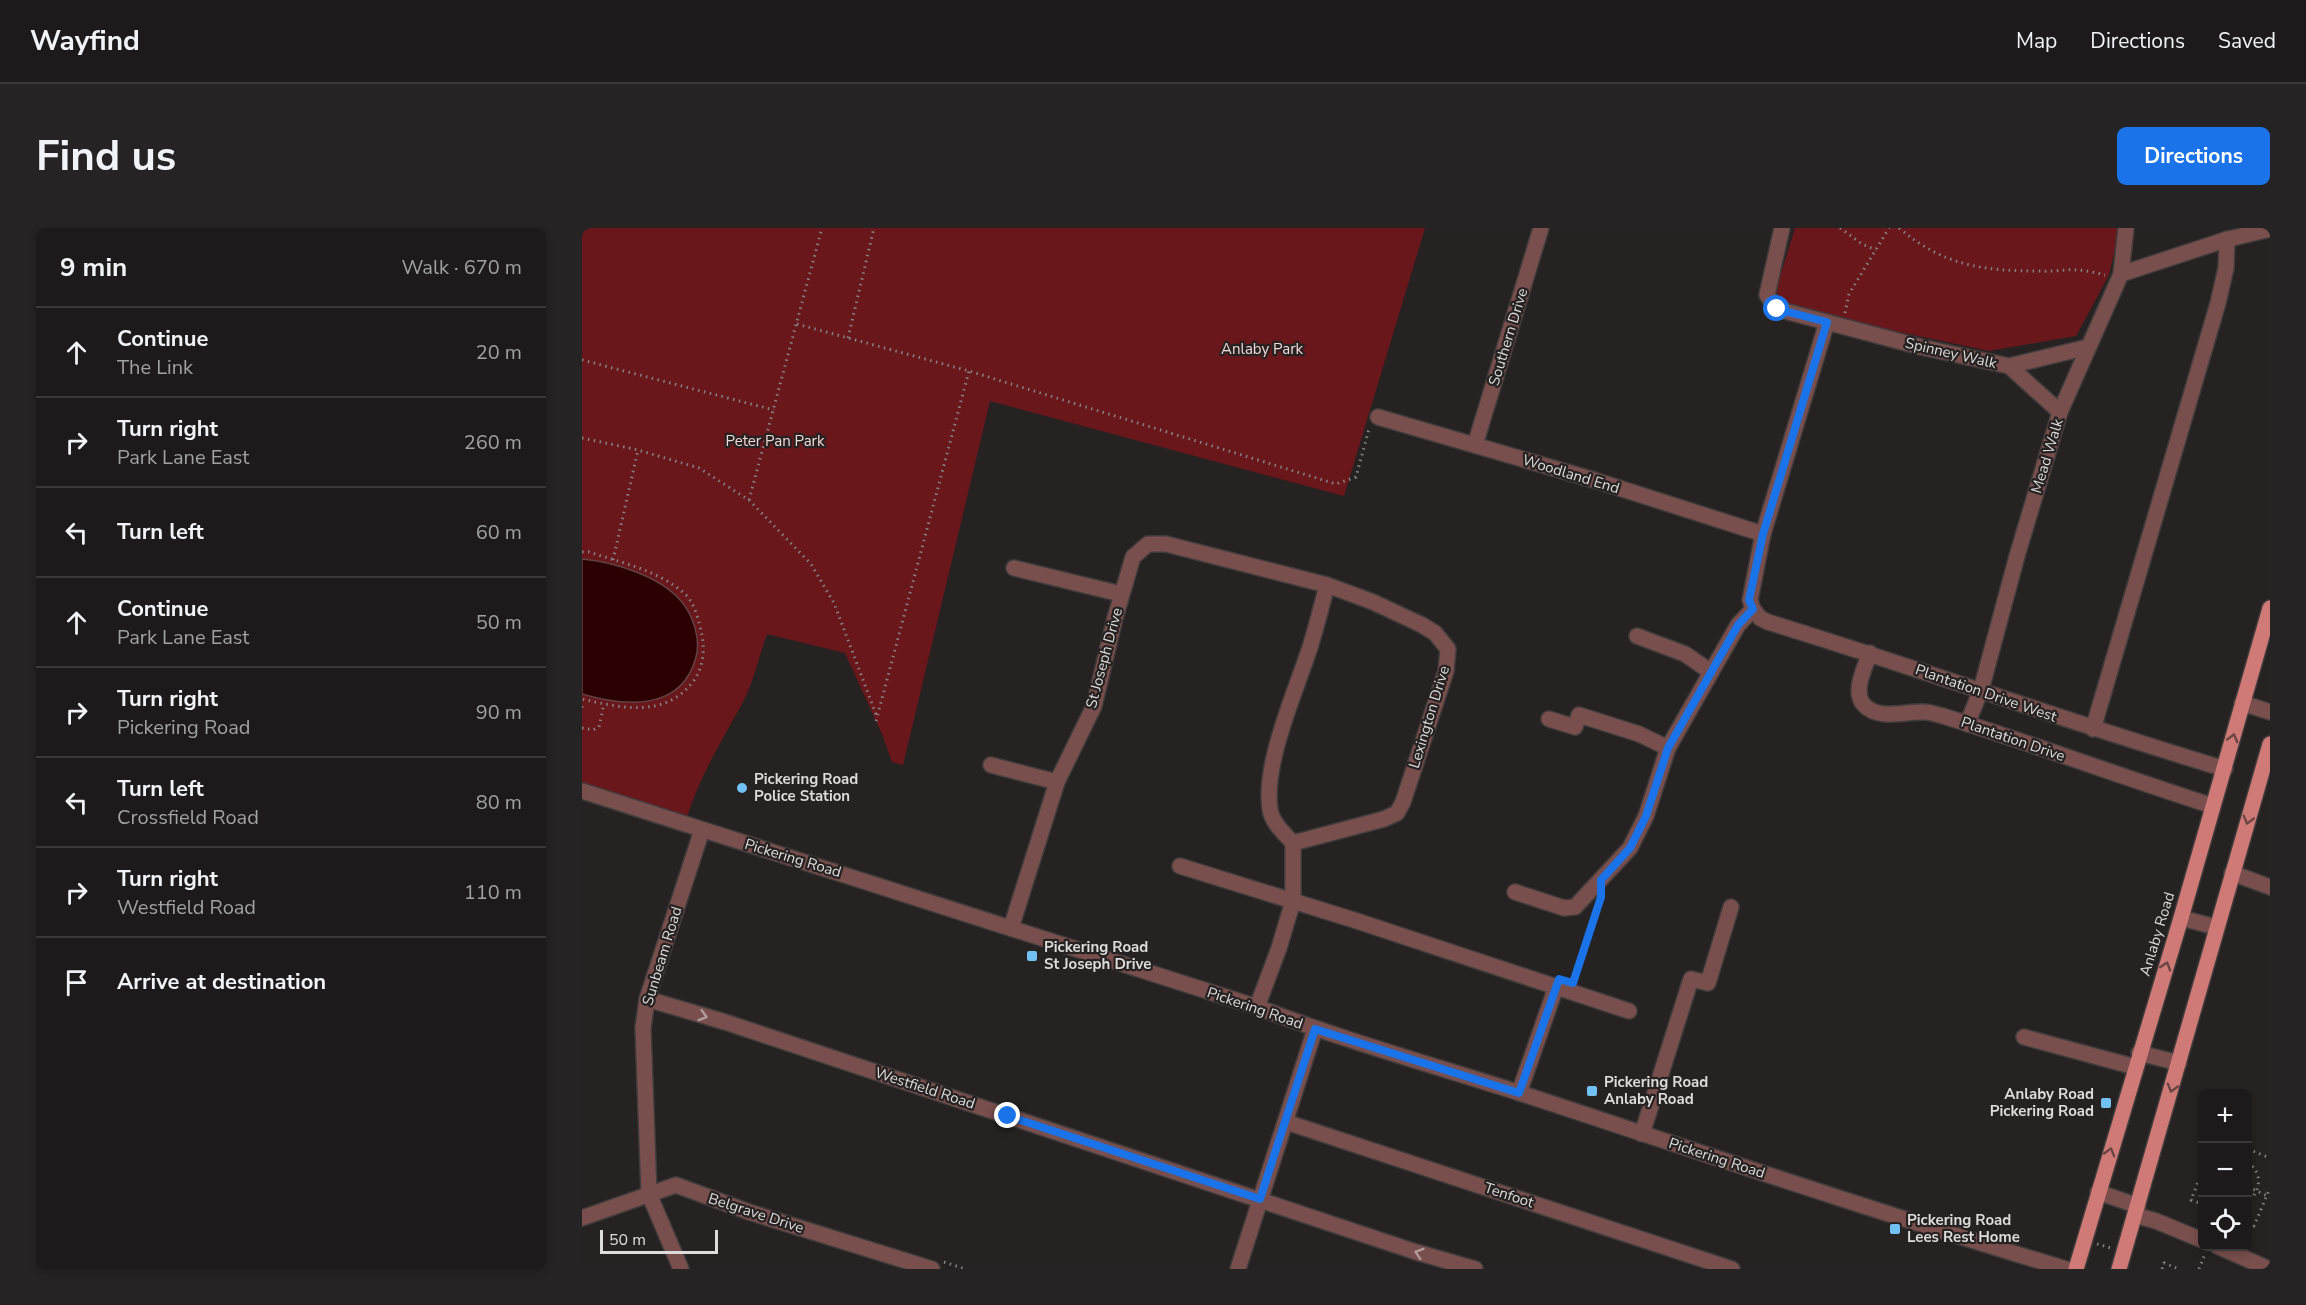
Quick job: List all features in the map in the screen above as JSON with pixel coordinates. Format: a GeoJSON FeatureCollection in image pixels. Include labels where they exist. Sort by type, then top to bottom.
{"type":"FeatureCollection","features":[{"type":"Feature","properties":{"kind":"main road","name":"Anlaby Road"},"geometry":{"type":"LineString","coordinates":[[2076,1269],[2181,918],[2270,608]]}},
{"type":"Feature","properties":{"kind":"main road"},"geometry":{"type":"LineString","coordinates":[[2119,1269],[2270,744]]}},
{"type":"Feature","properties":{"kind":"street","name":"Southern Drive"},"geometry":{"type":"LineString","coordinates":[[1475,445],[1541,228]]}},
{"type":"Feature","properties":{"kind":"street","name":"Spinney Walk"},"geometry":{"type":"LineString","coordinates":[[1782,228],[1767,295],[1777,309],[1921,347],[2009,366],[2060,412]]}},
{"type":"Feature","properties":{"kind":"street","name":"Mead Walk"},"geometry":{"type":"LineString","coordinates":[[1967,724],[1980,690],[2060,412],[2115,275],[2126,228]]}},
{"type":"Feature","properties":{"kind":"street"},"geometry":{"type":"LineString","coordinates":[[2115,275],[2237,234],[2270,229]]}},
{"type":"Feature","properties":{"kind":"street"},"geometry":{"type":"LineString","coordinates":[[2093,729],[2237,234]]}},
{"type":"Feature","properties":{"kind":"street"},"geometry":{"type":"LineString","coordinates":[[1515,892],[1564,908],[1575,907],[1630,848],[1646,816],[1668,748],[1738,625],[1753,609],[1749,600],[1763,534],[1827,322]]}},
{"type":"Feature","properties":{"kind":"street"},"geometry":{"type":"LineString","coordinates":[[2009,366],[2088,346]]}},
{"type":"Feature","properties":{"kind":"street","name":"Woodland End"},"geometry":{"type":"LineString","coordinates":[[1378,417],[1763,534]]}},
{"type":"Feature","properties":{"kind":"street","name":"St Joseph Drive"},"geometry":{"type":"LineString","coordinates":[[1011,928],[1057,782],[1094,706],[1133,557],[1148,544],[1166,544],[1269,571]]}},
{"type":"Feature","properties":{"kind":"street"},"geometry":{"type":"LineString","coordinates":[[1014,568],[1122,594]]}},
{"type":"Feature","properties":{"kind":"street","name":"Lexington Drive"},"geometry":{"type":"LineString","coordinates":[[1269,571],[1327,585],[1373,602],[1435,633],[1448,650],[1446,671],[1403,802],[1397,813],[1384,819],[1293,843]]}},
{"type":"Feature","properties":{"kind":"street"},"geometry":{"type":"LineString","coordinates":[[1257,1007],[1279,948],[1293,901],[1293,843],[1278,827],[1270,811],[1270,780],[1327,585]]}},
{"type":"Feature","properties":{"kind":"street","name":"Plantation Drive West"},"geometry":{"type":"LineString","coordinates":[[1753,609],[1760,618],[1768,622],[1870,653],[2093,729],[2224,769]]}},
{"type":"Feature","properties":{"kind":"street"},"geometry":{"type":"LineString","coordinates":[[1637,636],[1685,654],[1711,672]]}},
{"type":"Feature","properties":{"kind":"street","name":"Plantation Drive"},"geometry":{"type":"LineString","coordinates":[[1870,653],[1859,691],[1860,700],[1866,707],[1887,715],[1927,711],[2213,806]]}},
{"type":"Feature","properties":{"kind":"street"},"geometry":{"type":"LineString","coordinates":[[2242,703],[2270,712]]}},
{"type":"Feature","properties":{"kind":"street"},"geometry":{"type":"LineString","coordinates":[[1549,719],[1575,727],[1579,716],[1640,734],[1668,748]]}},
{"type":"Feature","properties":{"kind":"street"},"geometry":{"type":"LineString","coordinates":[[991,765],[1057,782]]}},
{"type":"Feature","properties":{"kind":"street","name":"Pickering Road"},"geometry":{"type":"LineString","coordinates":[[582,791],[1257,1007],[1315,1029],[1950,1234],[2066,1269]]}},
{"type":"Feature","properties":{"kind":"street","name":"Sunbeam Road"},"geometry":{"type":"LineString","coordinates":[[649,1194],[643,1028],[647,999],[702,830]]}},
{"type":"Feature","properties":{"kind":"street"},"geometry":{"type":"LineString","coordinates":[[1180,866],[1629,1011]]}},
{"type":"Feature","properties":{"kind":"street"},"geometry":{"type":"LineString","coordinates":[[2232,873],[2270,887]]}},
{"type":"Feature","properties":{"kind":"street"},"geometry":{"type":"LineString","coordinates":[[1642,1134],[1691,979],[1708,982],[1731,907]]}},
{"type":"Feature","properties":{"kind":"street"},"geometry":{"type":"LineString","coordinates":[[2181,918],[2216,927]]}},
{"type":"Feature","properties":{"kind":"street"},"geometry":{"type":"LineString","coordinates":[[1519,1093],[1556,987]]}},
{"type":"Feature","properties":{"kind":"street","name":"Westfield Road"},"geometry":{"type":"LineString","coordinates":[[647,999],[736,1026],[1416,1252],[1475,1269]]}},
{"type":"Feature","properties":{"kind":"street"},"geometry":{"type":"LineString","coordinates":[[1238,1269],[1315,1029]]}},
{"type":"Feature","properties":{"kind":"street"},"geometry":{"type":"LineString","coordinates":[[2024,1037],[2137,1060],[2179,1064]]}},
{"type":"Feature","properties":{"kind":"street","name":"Tenfoot"},"geometry":{"type":"LineString","coordinates":[[1286,1122],[1732,1269]]}},
{"type":"Feature","properties":{"kind":"street","name":"Belgrave Drive"},"geometry":{"type":"LineString","coordinates":[[582,1218],[676,1185],[749,1212],[932,1269]]}},
{"type":"Feature","properties":{"kind":"street"},"geometry":{"type":"LineString","coordinates":[[2098,1192],[2156,1221],[2198,1238]]}},
{"type":"Feature","properties":{"kind":"street"},"geometry":{"type":"LineString","coordinates":[[649,1194],[681,1269]]}},
{"type":"Feature","properties":{"kind":"street"},"geometry":{"type":"LineString","coordinates":[[2228,1251],[2269,1269]]}},
{"type":"Feature","properties":{"kind":"path"},"geometry":{"type":"LineString","coordinates":[[749,500],[822,228]]}},
{"type":"Feature","properties":{"kind":"path"},"geometry":{"type":"LineString","coordinates":[[848,338],[874,228]]}},
{"type":"Feature","properties":{"kind":"path"},"geometry":{"type":"LineString","coordinates":[[1840,228],[1862,244],[1876,250]]}},
{"type":"Feature","properties":{"kind":"path"},"geometry":{"type":"LineString","coordinates":[[1847,321],[1844,311],[1849,294],[1889,228]]}},
{"type":"Feature","properties":{"kind":"path"},"geometry":{"type":"LineString","coordinates":[[1899,228],[1919,245],[1934,253],[1973,267],[2042,272],[2078,270],[2115,275]]}},
{"type":"Feature","properties":{"kind":"path"},"geometry":{"type":"LineString","coordinates":[[797,324],[969,371],[1336,484],[1356,477],[1373,416],[1378,417]]}},
{"type":"Feature","properties":{"kind":"path"},"geometry":{"type":"LineString","coordinates":[[582,360],[774,410]]}},
{"type":"Feature","properties":{"kind":"path"},"geometry":{"type":"LineString","coordinates":[[582,438],[638,450],[699,468],[749,500],[811,564],[834,603],[877,719],[969,371]]}},
{"type":"Feature","properties":{"kind":"path"},"geometry":{"type":"LineString","coordinates":[[613,560],[638,450]]}},
{"type":"Feature","properties":{"kind":"path"},"geometry":{"type":"LineString","coordinates":[[582,552],[613,560],[666,579],[687,596],[698,619],[705,648],[699,674],[682,695],[647,707],[618,707],[582,699]]}},
{"type":"Feature","properties":{"kind":"path"},"geometry":{"type":"LineString","coordinates":[[582,728],[592,730],[599,726],[603,704]]}},
{"type":"Feature","properties":{"kind":"path"},"geometry":{"type":"LineString","coordinates":[[1556,987],[1559,979],[1573,983],[1601,897],[1601,880]]}},
{"type":"Feature","properties":{"kind":"path"},"geometry":{"type":"LineString","coordinates":[[2252,1152],[2270,1158]]}},
{"type":"Feature","properties":{"kind":"path"},"geometry":{"type":"LineString","coordinates":[[2251,1197],[2257,1191],[2259,1179],[2252,1166]]}},
{"type":"Feature","properties":{"kind":"path"},"geometry":{"type":"LineString","coordinates":[[2198,1182],[2191,1200],[2198,1203]]}},
{"type":"Feature","properties":{"kind":"path"},"geometry":{"type":"LineString","coordinates":[[2252,1225],[2254,1226],[2270,1188]]}},
{"type":"Feature","properties":{"kind":"path"},"geometry":{"type":"LineString","coordinates":[[2252,1189],[2268,1196]]}},
{"type":"Feature","properties":{"kind":"path"},"geometry":{"type":"LineString","coordinates":[[2084,1240],[2124,1252]]}},
{"type":"Feature","properties":{"kind":"path"},"geometry":{"type":"LineString","coordinates":[[2199,1269],[2207,1251]]}},
{"type":"Feature","properties":{"kind":"path"},"geometry":{"type":"LineString","coordinates":[[2162,1269],[2164,1263],[2179,1269]]}},
{"type":"Feature","properties":{"kind":"green space","name":"Peter Pan Park"},"geometry":{"type":"Polygon","coordinates":[[[582,228],[1425,228],[1344,496],[990,401],[903,765],[892,762],[882,734],[845,653],[767,634],[748,692],[705,772],[687,817],[582,785],[582,228]]]}},
{"type":"Feature","properties":{"kind":"green space"},"geometry":{"type":"Polygon","coordinates":[[[1795,228],[2120,228],[2109,275],[2076,336],[1989,351],[1782,305],[1776,290],[1795,228]]]}},
{"type":"Feature","properties":{"kind":"shaded area"},"geometry":{"type":"Polygon","coordinates":[[[582,559],[608,563],[649,578],[672,592],[685,607],[695,628],[696,657],[689,675],[665,696],[650,701],[634,702],[582,694],[582,559]]]}},
{"type":"Feature","properties":{"kind":"place","name":"Pickering Road Police Station"},"geometry":{"type":"Point","coordinates":[742,788]}},
{"type":"Feature","properties":{"kind":"place","name":"Pickering Road St Joseph Drive"},"geometry":{"type":"Point","coordinates":[1032,956]}},
{"type":"Feature","properties":{"kind":"place","name":"Pickering Road Anlaby Road"},"geometry":{"type":"Point","coordinates":[1592,1091]}},
{"type":"Feature","properties":{"kind":"place","name":"Anlaby Road Pickering Road"},"geometry":{"type":"Point","coordinates":[2106,1103]}},
{"type":"Feature","properties":{"kind":"place","name":"Pickering Road Lees Rest Home"},"geometry":{"type":"Point","coordinates":[1895,1229]}},
{"type":"Feature","properties":{"kind":"route"},"geometry":{"type":"LineString","coordinates":[[1008,1116],[1260,1199],[1315,1029],[1519,1093],[1559,979],[1573,983],[1601,897],[1601,880],[1630,848],[1646,816],[1668,748],[1738,625],[1753,609],[1749,600],[1763,534],[1827,322],[1777,309]]}},
{"type":"Feature","properties":{"kind":"park label","name":"Anlaby Park"},"geometry":{"type":"Point","coordinates":[1262,349]}}]}
